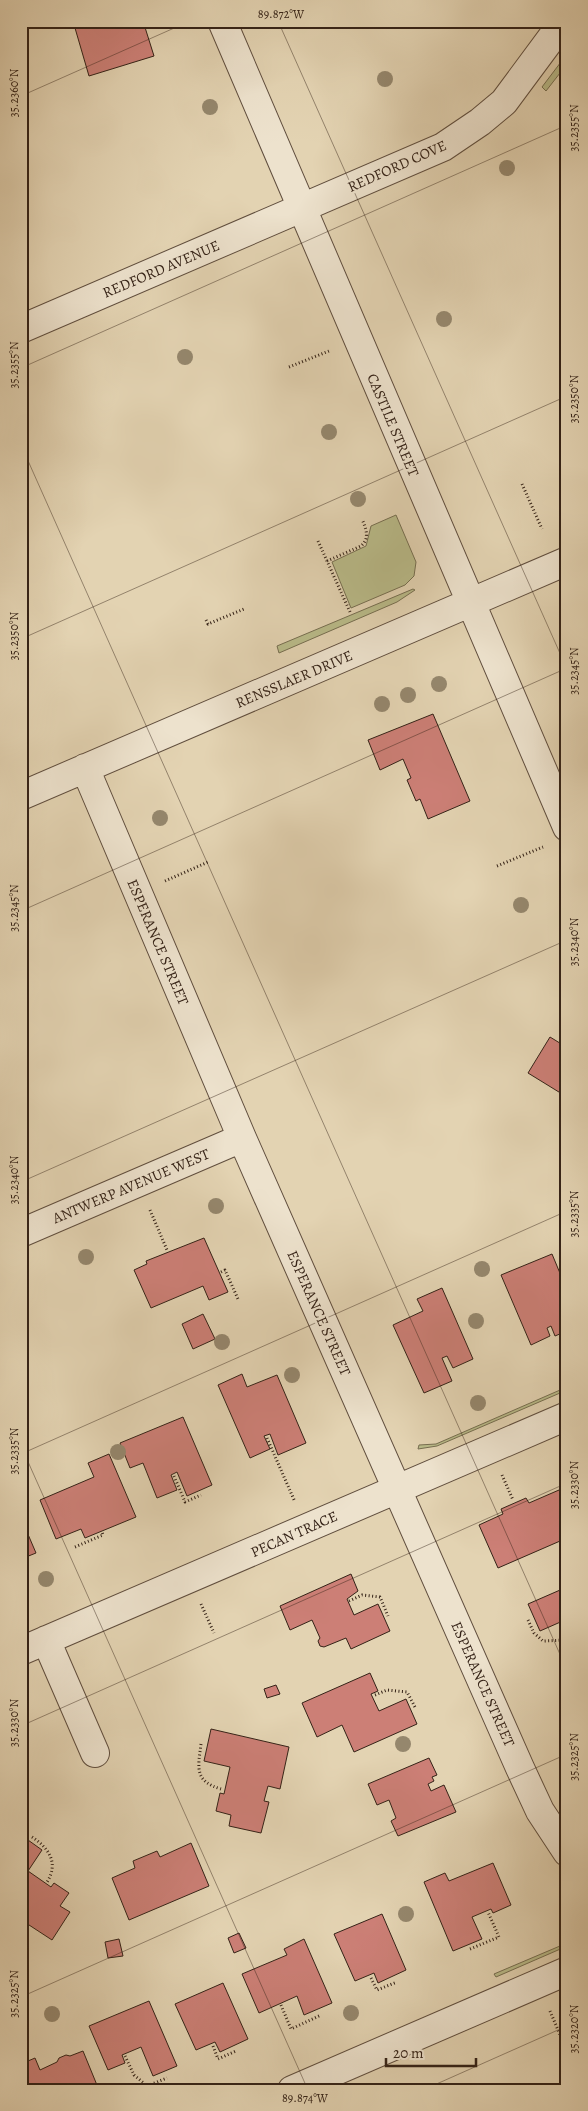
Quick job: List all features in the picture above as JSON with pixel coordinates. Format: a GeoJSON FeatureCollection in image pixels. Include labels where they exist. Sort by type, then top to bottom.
{"type":"FeatureCollection","features":[{"type":"Feature","properties":{"kind":"street","name":"CASTILE STREET"},"geometry":{"type":"LineString","coordinates":[[222,21],[567,827]]}},
{"type":"Feature","properties":{"kind":"street","name":"REDFORD COVE"},"geometry":{"type":"LineString","coordinates":[[301,209],[443,147],[480,122],[504,102],[564,21]]}},
{"type":"Feature","properties":{"kind":"street","name":"REDFORD AVENUE"},"geometry":{"type":"LineString","coordinates":[[21,329],[301,209]]}},
{"type":"Feature","properties":{"kind":"street","name":"RENSSLAER DRIVE"},"geometry":{"type":"LineString","coordinates":[[21,796],[471,604],[567,561]]}},
{"type":"Feature","properties":{"kind":"street","name":"ESPERANCE STREET"},"geometry":{"type":"LineString","coordinates":[[85,768],[242,1138],[534,1799],[553,1833],[567,1852]]}},
{"type":"Feature","properties":{"kind":"street","name":"ANTWERP AVENUE WEST"},"geometry":{"type":"LineString","coordinates":[[21,1233],[242,1138]]}},
{"type":"Feature","properties":{"kind":"street","name":"PECAN TRACE"},"geometry":{"type":"LineString","coordinates":[[21,1651],[567,1416]]}},
{"type":"Feature","properties":{"kind":"street"},"geometry":{"type":"LineString","coordinates":[[46,1640],[95,1753]]}},
{"type":"Feature","properties":{"kind":"street"},"geometry":{"type":"LineString","coordinates":[[292,2090],[567,1972]]}},
{"type":"Feature","properties":{"kind":"path"},"geometry":{"type":"LineString","coordinates":[[289,367],[329,351]]}},
{"type":"Feature","properties":{"kind":"path"},"geometry":{"type":"LineString","coordinates":[[522,484],[542,529]]}},
{"type":"Feature","properties":{"kind":"path"},"geometry":{"type":"LineString","coordinates":[[327,561],[362,546],[366,542],[362,519]]}},
{"type":"Feature","properties":{"kind":"path"},"geometry":{"type":"LineString","coordinates":[[318,541],[350,612]]}},
{"type":"Feature","properties":{"kind":"path"},"geometry":{"type":"LineString","coordinates":[[206,620],[208,624],[244,609]]}},
{"type":"Feature","properties":{"kind":"path"},"geometry":{"type":"LineString","coordinates":[[497,866],[543,847]]}},
{"type":"Feature","properties":{"kind":"path"},"geometry":{"type":"LineString","coordinates":[[165,881],[208,862]]}},
{"type":"Feature","properties":{"kind":"path"},"geometry":{"type":"LineString","coordinates":[[166,1250],[150,1210],[166,1250]]}},
{"type":"Feature","properties":{"kind":"path"},"geometry":{"type":"LineString","coordinates":[[221,1272],[225,1270],[238,1299]]}},
{"type":"Feature","properties":{"kind":"path"},"geometry":{"type":"LineString","coordinates":[[268,1438],[295,1502]]}},
{"type":"Feature","properties":{"kind":"path"},"geometry":{"type":"LineString","coordinates":[[501,1472],[512,1500]]}},
{"type":"Feature","properties":{"kind":"path"},"geometry":{"type":"LineString","coordinates":[[174,1476],[185,1502],[201,1495]]}},
{"type":"Feature","properties":{"kind":"path"},"geometry":{"type":"LineString","coordinates":[[75,1547],[103,1535],[102,1532]]}},
{"type":"Feature","properties":{"kind":"path"},"geometry":{"type":"LineString","coordinates":[[349,1601],[362,1595],[380,1597],[388,1616]]}},
{"type":"Feature","properties":{"kind":"path"},"geometry":{"type":"LineString","coordinates":[[200,1602],[214,1633]]}},
{"type":"Feature","properties":{"kind":"path"},"geometry":{"type":"LineString","coordinates":[[528,1620],[534,1633],[543,1641],[567,1640]]}},
{"type":"Feature","properties":{"kind":"path"},"geometry":{"type":"LineString","coordinates":[[375,1695],[387,1690],[407,1692],[416,1709]]}},
{"type":"Feature","properties":{"kind":"path"},"geometry":{"type":"LineString","coordinates":[[201,1744],[200,1776],[207,1784],[221,1789]]}},
{"type":"Feature","properties":{"kind":"path"},"geometry":{"type":"LineString","coordinates":[[32,1837],[46,1846],[51,1857],[53,1870],[47,1882]]}},
{"type":"Feature","properties":{"kind":"path"},"geometry":{"type":"LineString","coordinates":[[470,1949],[499,1937],[488,1912]]}},
{"type":"Feature","properties":{"kind":"path"},"geometry":{"type":"LineString","coordinates":[[371,1978],[377,1990],[396,1982]]}},
{"type":"Feature","properties":{"kind":"path"},"geometry":{"type":"LineString","coordinates":[[281,2005],[291,2028],[321,2015]]}},
{"type":"Feature","properties":{"kind":"path"},"geometry":{"type":"LineString","coordinates":[[549,2008],[566,2049]]}},
{"type":"Feature","properties":{"kind":"path"},"geometry":{"type":"LineString","coordinates":[[212,2046],[218,2059],[236,2051]]}},
{"type":"Feature","properties":{"kind":"path"},"geometry":{"type":"LineString","coordinates":[[125,2056],[134,2075],[147,2086],[167,2078]]}},
{"type":"Feature","properties":{"kind":"green space"},"geometry":{"type":"Polygon","coordinates":[[[567,54],[567,64],[546,91],[542,87],[567,54]]]}},
{"type":"Feature","properties":{"kind":"green space"},"geometry":{"type":"Polygon","coordinates":[[[396,515],[416,562],[414,576],[405,585],[351,608],[332,562],[366,546],[371,526],[396,515]]]}},
{"type":"Feature","properties":{"kind":"green space"},"geometry":{"type":"Polygon","coordinates":[[[413,589],[415,590],[397,602],[279,653],[277,646],[413,589]]]}},
{"type":"Feature","properties":{"kind":"green space"},"geometry":{"type":"Polygon","coordinates":[[[567,1387],[567,1390],[437,1446],[418,1449],[419,1445],[436,1444],[567,1387]]]}},
{"type":"Feature","properties":{"kind":"green space"},"geometry":{"type":"Polygon","coordinates":[[[567,1943],[565,1947],[496,1977],[494,1974],[567,1943]]]}},
{"type":"Feature","properties":{"kind":"building"},"geometry":{"type":"Polygon","coordinates":[[[88,21],[143,21],[154,56],[89,76],[75,28],[89,23],[88,21]]]}},
{"type":"Feature","properties":{"kind":"building"},"geometry":{"type":"Polygon","coordinates":[[[433,714],[470,801],[428,819],[420,799],[416,801],[407,780],[411,778],[403,759],[380,770],[368,740],[433,714]]]}},
{"type":"Feature","properties":{"kind":"building"},"geometry":{"type":"Polygon","coordinates":[[[550,1037],[563,1045],[564,1042],[567,1043],[567,1097],[528,1073],[550,1037]]]}},
{"type":"Feature","properties":{"kind":"building"},"geometry":{"type":"Polygon","coordinates":[[[204,1238],[228,1292],[209,1300],[203,1286],[151,1308],[134,1270],[147,1264],[146,1261],[204,1238]]]}},
{"type":"Feature","properties":{"kind":"building"},"geometry":{"type":"Polygon","coordinates":[[[552,1254],[567,1290],[567,1331],[555,1336],[551,1326],[547,1328],[550,1336],[531,1345],[501,1275],[552,1254]]]}},
{"type":"Feature","properties":{"kind":"building"},"geometry":{"type":"Polygon","coordinates":[[[442,1288],[473,1359],[453,1368],[447,1356],[442,1358],[452,1381],[424,1393],[393,1325],[423,1311],[417,1299],[442,1288]]]}},
{"type":"Feature","properties":{"kind":"building"},"geometry":{"type":"Polygon","coordinates":[[[203,1314],[215,1339],[193,1349],[182,1324],[203,1314]]]}},
{"type":"Feature","properties":{"kind":"building"},"geometry":{"type":"Polygon","coordinates":[[[242,1374],[247,1387],[277,1375],[306,1443],[278,1455],[270,1434],[264,1436],[270,1449],[250,1458],[218,1385],[242,1374]]]}},
{"type":"Feature","properties":{"kind":"building"},"geometry":{"type":"Polygon","coordinates":[[[183,1417],[212,1485],[187,1496],[177,1472],[171,1475],[177,1490],[157,1498],[143,1463],[130,1468],[120,1443],[183,1417]]]}},
{"type":"Feature","properties":{"kind":"building"},"geometry":{"type":"Polygon","coordinates":[[[109,1454],[136,1517],[85,1538],[81,1529],[56,1539],[40,1500],[94,1477],[88,1463],[109,1454]]]}},
{"type":"Feature","properties":{"kind":"building"},"geometry":{"type":"Polygon","coordinates":[[[559,1490],[567,1507],[567,1538],[498,1568],[479,1525],[503,1514],[501,1509],[526,1498],[529,1503],[559,1490]]]}},
{"type":"Feature","properties":{"kind":"building"},"geometry":{"type":"Polygon","coordinates":[[[21,1518],[36,1553],[21,1559],[21,1518]]]}},
{"type":"Feature","properties":{"kind":"building"},"geometry":{"type":"Polygon","coordinates":[[[351,1574],[358,1591],[347,1599],[354,1615],[378,1604],[390,1631],[351,1649],[346,1638],[324,1647],[320,1646],[318,1641],[320,1638],[312,1620],[290,1630],[280,1606],[351,1574]]]}},
{"type":"Feature","properties":{"kind":"building"},"geometry":{"type":"Polygon","coordinates":[[[567,1587],[567,1623],[565,1620],[540,1631],[528,1604],[567,1587]]]}},
{"type":"Feature","properties":{"kind":"building"},"geometry":{"type":"Polygon","coordinates":[[[370,1673],[378,1691],[371,1694],[379,1711],[406,1699],[417,1724],[354,1752],[342,1725],[317,1737],[302,1703],[370,1673]]]}},
{"type":"Feature","properties":{"kind":"building"},"geometry":{"type":"Polygon","coordinates":[[[276,1685],[280,1694],[267,1698],[264,1689],[276,1685]]]}},
{"type":"Feature","properties":{"kind":"building"},"geometry":{"type":"Polygon","coordinates":[[[211,1729],[289,1747],[280,1789],[268,1786],[264,1801],[269,1802],[261,1833],[229,1826],[231,1815],[216,1811],[220,1793],[224,1794],[230,1767],[204,1761],[211,1729]]]}},
{"type":"Feature","properties":{"kind":"building"},"geometry":{"type":"Polygon","coordinates":[[[429,1758],[437,1775],[432,1777],[434,1781],[428,1784],[431,1791],[444,1785],[456,1812],[398,1836],[391,1821],[396,1818],[389,1800],[377,1805],[368,1784],[429,1758]]]}},
{"type":"Feature","properties":{"kind":"building"},"geometry":{"type":"Polygon","coordinates":[[[21,1835],[42,1850],[28,1871],[51,1887],[54,1883],[69,1893],[60,1906],[70,1912],[52,1940],[26,1923],[28,1920],[21,1916],[21,1835]]]}},
{"type":"Feature","properties":{"kind":"building"},"geometry":{"type":"Polygon","coordinates":[[[191,1843],[209,1886],[129,1920],[112,1878],[135,1868],[133,1861],[157,1851],[160,1857],[191,1843]]]}},
{"type":"Feature","properties":{"kind":"building"},"geometry":{"type":"Polygon","coordinates":[[[493,1863],[511,1905],[493,1913],[491,1909],[472,1917],[482,1939],[453,1951],[424,1882],[445,1873],[449,1881],[493,1863]]]}},
{"type":"Feature","properties":{"kind":"building"},"geometry":{"type":"Polygon","coordinates":[[[382,1914],[406,1970],[378,1983],[374,1973],[355,1981],[334,1934],[382,1914]]]}},
{"type":"Feature","properties":{"kind":"building"},"geometry":{"type":"Polygon","coordinates":[[[239,1933],[246,1948],[234,1953],[228,1938],[239,1933]]]}},
{"type":"Feature","properties":{"kind":"building"},"geometry":{"type":"Polygon","coordinates":[[[119,1939],[123,1956],[108,1958],[105,1942],[119,1939]]]}},
{"type":"Feature","properties":{"kind":"building"},"geometry":{"type":"Polygon","coordinates":[[[304,1939],[332,2003],[304,2015],[297,1996],[259,2013],[242,1974],[287,1955],[284,1949],[304,1939]]]}},
{"type":"Feature","properties":{"kind":"building"},"geometry":{"type":"Polygon","coordinates":[[[223,1983],[248,2039],[220,2052],[215,2042],[196,2050],[175,2004],[223,1983]]]}},
{"type":"Feature","properties":{"kind":"building"},"geometry":{"type":"Polygon","coordinates":[[[149,2001],[177,2066],[153,2076],[141,2047],[122,2055],[125,2063],[108,2070],[89,2026],[149,2001]]]}},
{"type":"Feature","properties":{"kind":"building"},"geometry":{"type":"Polygon","coordinates":[[[83,2051],[99,2090],[26,2090],[21,2080],[21,2064],[35,2058],[40,2070],[57,2062],[59,2058],[83,2051]]]}}]}
